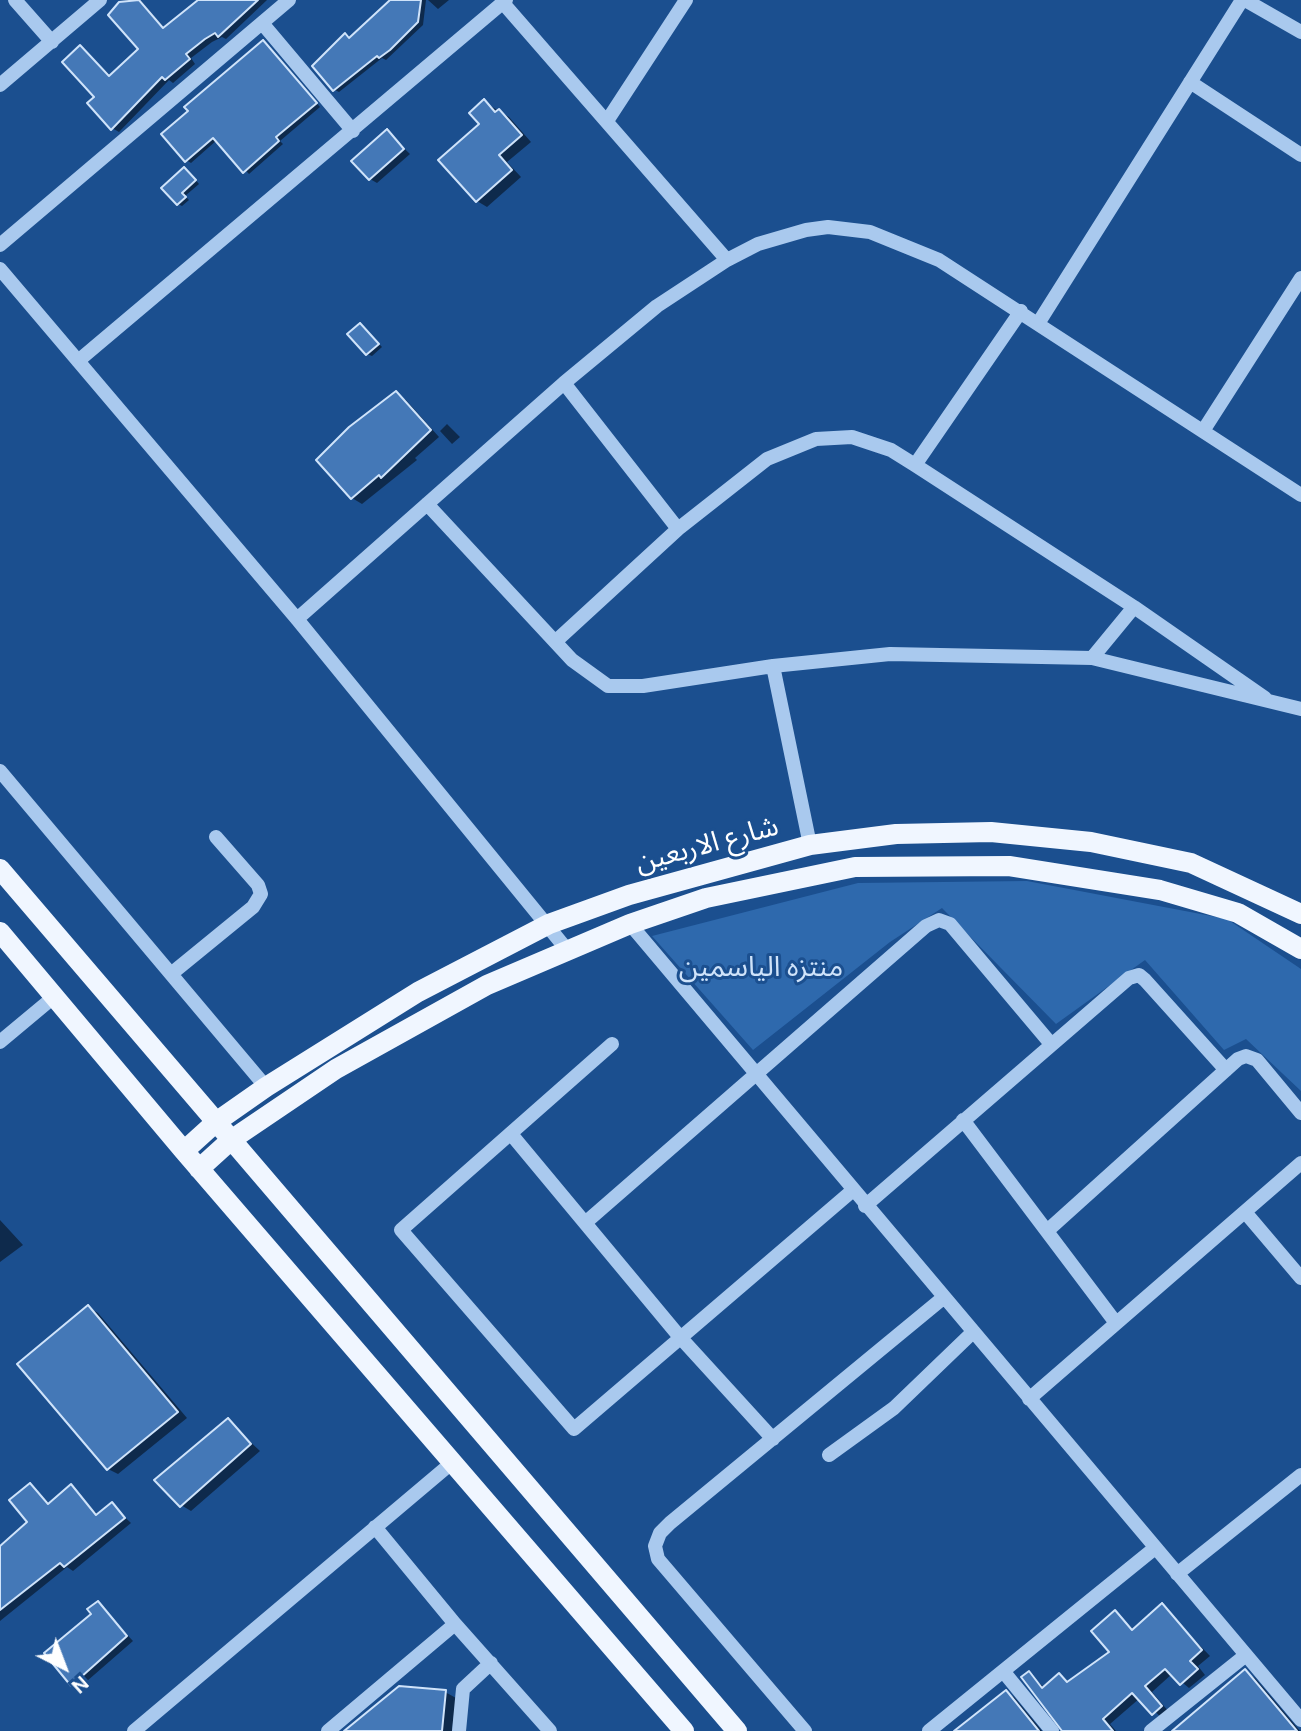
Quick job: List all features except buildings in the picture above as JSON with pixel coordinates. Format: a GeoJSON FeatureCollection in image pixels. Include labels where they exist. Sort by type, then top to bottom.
{"type":"FeatureCollection","features":[{"type":"Feature","properties":{"kind":"main road","name":"شارع الاربعين"},"geometry":{"type":"LineString","coordinates":[[184,1151],[216,1122],[266,1087],[418,992],[549,924],[629,895],[810,845],[896,834],[991,832],[1091,842],[1191,863],[1301,914]]}},
{"type":"Feature","properties":{"kind":"main road"},"geometry":{"type":"LineString","coordinates":[[199,1169],[231,1140],[336,1069],[487,985],[630,924],[706,898],[855,867],[1009,866],[1204,900],[1238,913],[1301,949]]}},
{"type":"Feature","properties":{"kind":"main road"},"geometry":{"type":"LineString","coordinates":[[0,869],[737,1731]]}},
{"type":"Feature","properties":{"kind":"main road"},"geometry":{"type":"LineString","coordinates":[[0,932],[199,1169],[684,1731]]}},
{"type":"Feature","properties":{"kind":"street"},"geometry":{"type":"LineString","coordinates":[[15,0],[52,42]]}},
{"type":"Feature","properties":{"kind":"street"},"geometry":{"type":"LineString","coordinates":[[0,85],[100,0]]}},
{"type":"Feature","properties":{"kind":"street"},"geometry":{"type":"LineString","coordinates":[[0,245],[289,0]]}},
{"type":"Feature","properties":{"kind":"street"},"geometry":{"type":"LineString","coordinates":[[607,121],[686,0]]}},
{"type":"Feature","properties":{"kind":"street"},"geometry":{"type":"LineString","coordinates":[[1039,322],[1244,0],[1301,32]]}},
{"type":"Feature","properties":{"kind":"street"},"geometry":{"type":"LineString","coordinates":[[78,361],[504,2],[727,260]]}},
{"type":"Feature","properties":{"kind":"street"},"geometry":{"type":"LineString","coordinates":[[262,23],[353,131]]}},
{"type":"Feature","properties":{"kind":"street"},"geometry":{"type":"LineString","coordinates":[[1190,82],[1301,155]]}},
{"type":"Feature","properties":{"kind":"street"},"geometry":{"type":"LineString","coordinates":[[297,619],[564,383],[657,306],[727,260],[758,244],[828,227],[870,232],[939,260],[1039,322],[1301,495]]}},
{"type":"Feature","properties":{"kind":"street"},"geometry":{"type":"LineString","coordinates":[[0,269],[297,619],[568,951]]}},
{"type":"Feature","properties":{"kind":"street"},"geometry":{"type":"LineString","coordinates":[[1203,431],[1301,278]]}},
{"type":"Feature","properties":{"kind":"street"},"geometry":{"type":"LineString","coordinates":[[915,465],[1021,311]]}},
{"type":"Feature","properties":{"kind":"street"},"geometry":{"type":"LineString","coordinates":[[564,383],[678,529]]}},
{"type":"Feature","properties":{"kind":"street"},"geometry":{"type":"LineString","coordinates":[[556,641],[678,529],[745,474],[783,450],[799,444],[852,437],[891,450],[915,465],[1134,607],[1272,703]]}},
{"type":"Feature","properties":{"kind":"street"},"geometry":{"type":"LineString","coordinates":[[427,504],[591,677],[608,686],[643,686],[773,666],[890,654],[1092,658],[1301,709]]}},
{"type":"Feature","properties":{"kind":"street"},"geometry":{"type":"LineString","coordinates":[[1092,658],[1134,607]]}},
{"type":"Feature","properties":{"kind":"street"},"geometry":{"type":"LineString","coordinates":[[773,666],[810,845]]}},
{"type":"Feature","properties":{"kind":"street"},"geometry":{"type":"LineString","coordinates":[[0,771],[266,1087]]}},
{"type":"Feature","properties":{"kind":"street"},"geometry":{"type":"LineString","coordinates":[[171,974],[253,907],[261,894],[258,885],[216,837]]}},
{"type":"Feature","properties":{"kind":"street"},"geometry":{"type":"LineString","coordinates":[[585,1223],[926,926],[939,920],[950,924],[1051,1044]]}},
{"type":"Feature","properties":{"kind":"street"},"geometry":{"type":"LineString","coordinates":[[630,924],[754,1075],[1301,1720]]}},
{"type":"Feature","properties":{"kind":"street"},"geometry":{"type":"LineString","coordinates":[[865,1206],[1129,978],[1139,975],[1226,1070]]}},
{"type":"Feature","properties":{"kind":"street"},"geometry":{"type":"LineString","coordinates":[[0,1042],[55,996]]}},
{"type":"Feature","properties":{"kind":"street"},"geometry":{"type":"LineString","coordinates":[[612,1044],[401,1230],[574,1429],[852,1191]]}},
{"type":"Feature","properties":{"kind":"street"},"geometry":{"type":"LineString","coordinates":[[1047,1231],[1226,1070],[1246,1056],[1257,1060],[1301,1113]]}},
{"type":"Feature","properties":{"kind":"street"},"geometry":{"type":"LineString","coordinates":[[963,1120],[1116,1323]]}},
{"type":"Feature","properties":{"kind":"street"},"geometry":{"type":"LineString","coordinates":[[511,1134],[679,1336],[773,1439]]}},
{"type":"Feature","properties":{"kind":"street"},"geometry":{"type":"LineString","coordinates":[[1029,1399],[1301,1163]]}},
{"type":"Feature","properties":{"kind":"street"},"geometry":{"type":"LineString","coordinates":[[1245,1212],[1301,1278]]}},
{"type":"Feature","properties":{"kind":"street"},"geometry":{"type":"LineString","coordinates":[[805,1731],[658,1559],[655,1546],[660,1533],[670,1523],[943,1298]]}},
{"type":"Feature","properties":{"kind":"street"},"geometry":{"type":"LineString","coordinates":[[829,1455],[894,1408],[973,1332]]}},
{"type":"Feature","properties":{"kind":"street"},"geometry":{"type":"LineString","coordinates":[[134,1731],[454,1461]]}},
{"type":"Feature","properties":{"kind":"street"},"geometry":{"type":"LineString","coordinates":[[1177,1574],[1301,1475]]}},
{"type":"Feature","properties":{"kind":"street"},"geometry":{"type":"LineString","coordinates":[[375,1527],[455,1624],[550,1731]]}},
{"type":"Feature","properties":{"kind":"street"},"geometry":{"type":"LineString","coordinates":[[929,1731],[1155,1548]]}},
{"type":"Feature","properties":{"kind":"street"},"geometry":{"type":"LineString","coordinates":[[328,1731],[455,1624]]}},
{"type":"Feature","properties":{"kind":"street"},"geometry":{"type":"LineString","coordinates":[[1151,1731],[1246,1655]]}},
{"type":"Feature","properties":{"kind":"street"},"geometry":{"type":"LineString","coordinates":[[459,1731],[463,1689],[491,1663]]}},
{"type":"Feature","properties":{"kind":"street"},"geometry":{"type":"LineString","coordinates":[[1003,1671],[1052,1731]]}},
{"type":"Feature","properties":{"kind":"green space","name":"منتزه الياسمين"},"geometry":{"type":"Polygon","coordinates":[[[1027,881],[1227,919],[1301,969],[1301,1091],[1246,1039],[1224,1050],[1145,960],[1056,1024],[942,908],[890,942],[753,1050],[652,936],[858,883],[1027,881]]]}}]}
